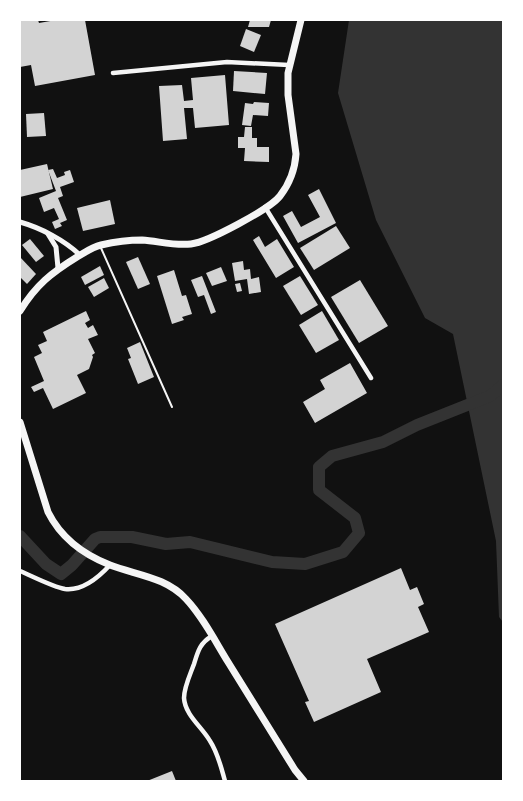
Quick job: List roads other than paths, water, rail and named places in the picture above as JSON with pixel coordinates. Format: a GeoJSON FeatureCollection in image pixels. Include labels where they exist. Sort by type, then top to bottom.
{"type":"FeatureCollection","features":[{"type":"Feature","properties":{"kind":"main road"},"geometry":{"type":"LineString","coordinates":[[20,311],[41,282],[58,268],[100,245],[127,240],[143,240],[175,245],[192,244],[208,240],[266,207],[279,197],[290,180],[295,163],[296,154],[288,95],[289,65],[301,20]]}},
{"type":"Feature","properties":{"kind":"main road"},"geometry":{"type":"LineString","coordinates":[[20,422],[48,512],[65,538],[92,556],[110,565],[148,576],[170,586],[185,598],[212,636],[302,780]]}},
{"type":"Feature","properties":{"kind":"street"},"geometry":{"type":"LineString","coordinates":[[113,73],[226,62],[289,65]]}},
{"type":"Feature","properties":{"kind":"street"},"geometry":{"type":"LineString","coordinates":[[266,207],[371,378]]}},
{"type":"Feature","properties":{"kind":"street"},"geometry":{"type":"LineString","coordinates":[[20,222],[35,226],[80,255]]}},
{"type":"Feature","properties":{"kind":"street"},"geometry":{"type":"LineString","coordinates":[[48,234],[56,247],[58,268]]}},
{"type":"Feature","properties":{"kind":"street"},"geometry":{"type":"LineString","coordinates":[[56,247],[64,243]]}},
{"type":"Feature","properties":{"kind":"street"},"geometry":{"type":"LineString","coordinates":[[20,571],[66,589],[85,585],[102,574],[110,565]]}},
{"type":"Feature","properties":{"kind":"street"},"geometry":{"type":"LineString","coordinates":[[212,636],[199,647],[186,686],[184,699],[189,713],[210,740],[218,756],[224,781]]}},
{"type":"Feature","properties":{"kind":"lane"},"geometry":{"type":"LineString","coordinates":[[100,245],[172,407]]}},
{"type":"Feature","properties":{"kind":"waterway"},"geometry":{"type":"LineString","coordinates":[[20,536],[46,564],[61,574],[72,565],[95,539],[100,537],[132,537],[166,544],[190,542],[272,562],[305,564],[343,552],[359,533],[355,518],[319,490],[319,467],[332,456],[383,442],[417,425],[490,396],[503,385]]}}]}
